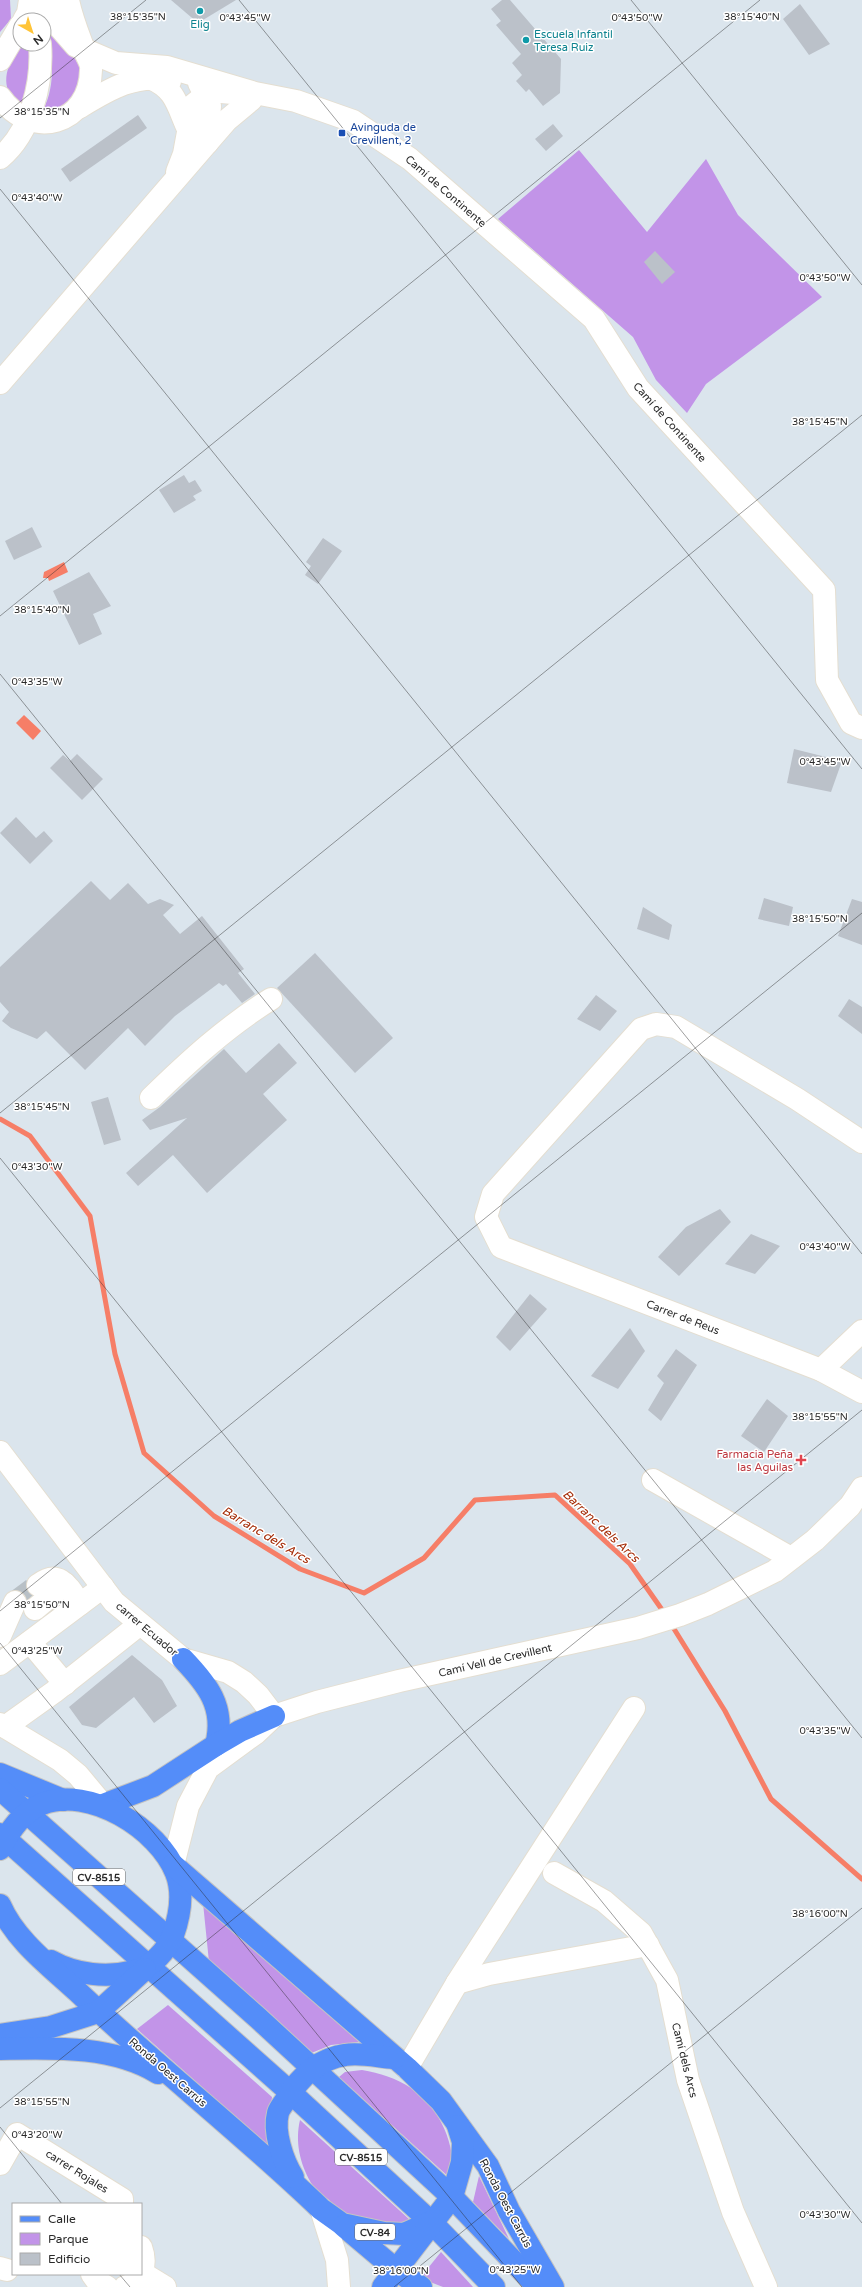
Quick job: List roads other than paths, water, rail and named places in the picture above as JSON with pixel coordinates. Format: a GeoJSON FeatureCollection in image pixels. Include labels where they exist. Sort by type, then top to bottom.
{"type":"FeatureCollection","features":[{"type":"Feature","properties":{"kind":"main road"},"geometry":{"type":"LineString","coordinates":[[183,1658],[205,1682],[214,1698],[218,1720],[218,1736],[216,1745]]}},
{"type":"Feature","properties":{"kind":"main road"},"geometry":{"type":"LineString","coordinates":[[103,1805],[153,1786],[240,1731],[274,1716]]}},
{"type":"Feature","properties":{"kind":"main road","name":"Ronda Oest Carrús"},"geometry":{"type":"LineString","coordinates":[[0,1774],[63,1800],[103,1805],[145,1834],[166,1853],[177,1874],[181,1898],[180,1911],[171,1941],[148,1966],[132,1972],[106,1975],[63,1968],[34,1951]]}},
{"type":"Feature","properties":{"kind":"main road","name":"Ronda Oest Carrús"},"geometry":{"type":"LineString","coordinates":[[0,1789],[312,2068],[452,2197],[538,2287]]}},
{"type":"Feature","properties":{"kind":"main road","name":"Ronda Oest Carrús"},"geometry":{"type":"LineString","coordinates":[[63,1800],[43,1803],[26,1813],[16,1822],[2,1841],[148,1966],[290,2092],[431,2222],[494,2287]]}},
{"type":"Feature","properties":{"kind":"main road","name":"Ronda Oest Carrús"},"geometry":{"type":"LineString","coordinates":[[173,1865],[400,2063],[441,2101],[457,2121],[488,2166],[509,2211],[553,2287]]}},
{"type":"Feature","properties":{"kind":"main road","name":"Ronda Oest Carrús"},"geometry":{"type":"LineString","coordinates":[[0,1905],[11,1925],[34,1951],[98,2012],[303,2191],[321,2209],[342,2224],[395,2269],[421,2287]]}},
{"type":"Feature","properties":{"kind":"main road"},"geometry":{"type":"LineString","coordinates":[[0,2035],[51,2027],[98,2012],[148,1966]]}},
{"type":"Feature","properties":{"kind":"main road"},"geometry":{"type":"LineString","coordinates":[[0,2049],[80,2050],[122,2057],[148,2067],[192,2093]]}},
{"type":"Feature","properties":{"kind":"main road","name":"Ronda Oest Carrús"},"geometry":{"type":"LineString","coordinates":[[303,2191],[282,2156],[278,2135],[278,2113],[290,2092],[312,2068],[327,2060],[346,2054],[400,2063]]}},
{"type":"Feature","properties":{"kind":"main road","name":"Ronda Oest Carrús"},"geometry":{"type":"LineString","coordinates":[[342,2224],[384,2233],[404,2234],[431,2222],[452,2197],[462,2162],[463,2142],[457,2121]]}},
{"type":"Feature","properties":{"kind":"main road"},"geometry":{"type":"LineString","coordinates":[[383,2287],[431,2222]]}},
{"type":"Feature","properties":{"kind":"street"},"geometry":{"type":"LineString","coordinates":[[28,12],[30,0]]}},
{"type":"Feature","properties":{"kind":"street"},"geometry":{"type":"LineString","coordinates":[[37,0],[38,12]]}},
{"type":"Feature","properties":{"kind":"street"},"geometry":{"type":"LineString","coordinates":[[45,0],[55,22],[76,46],[83,49]]}},
{"type":"Feature","properties":{"kind":"street"},"geometry":{"type":"LineString","coordinates":[[68,0],[71,16],[83,49],[92,68],[88,87],[80,107]]}},
{"type":"Feature","properties":{"kind":"street"},"geometry":{"type":"LineString","coordinates":[[0,60],[12,40]]}},
{"type":"Feature","properties":{"kind":"street","name":"Camí de Continente"},"geometry":{"type":"LineString","coordinates":[[83,49],[116,63],[152,64],[193,75],[246,95],[296,100],[353,121],[410,159],[594,319],[638,388],[824,590],[827,680],[851,723],[862,728]]}},
{"type":"Feature","properties":{"kind":"street"},"geometry":{"type":"LineString","coordinates":[[0,158],[17,138],[28,120],[41,65],[40,52]]}},
{"type":"Feature","properties":{"kind":"street"},"geometry":{"type":"LineString","coordinates":[[193,75],[206,94],[210,106],[206,143]]}},
{"type":"Feature","properties":{"kind":"street"},"geometry":{"type":"LineString","coordinates":[[0,97],[14,111],[28,120],[52,123],[66,118],[80,107],[123,83],[147,77],[161,79],[206,94]]}},
{"type":"Feature","properties":{"kind":"street"},"geometry":{"type":"LineString","coordinates":[[147,77],[160,82],[174,96],[188,129]]}},
{"type":"Feature","properties":{"kind":"street"},"geometry":{"type":"LineString","coordinates":[[169,190],[184,154],[193,105],[210,91],[246,95]]}},
{"type":"Feature","properties":{"kind":"street"},"geometry":{"type":"LineString","coordinates":[[0,383],[169,190],[246,95]]}},
{"type":"Feature","properties":{"kind":"street"},"geometry":{"type":"LineString","coordinates":[[151,1098],[212,1041],[241,1017],[271,999]]}},
{"type":"Feature","properties":{"kind":"street","name":"Carrer de Reus"},"geometry":{"type":"LineString","coordinates":[[862,1142],[797,1099],[676,1027],[656,1024],[641,1029],[493,1194],[486,1217],[501,1247],[821,1370],[862,1392]]}},
{"type":"Feature","properties":{"kind":"street"},"geometry":{"type":"LineString","coordinates":[[821,1370],[862,1331]]}},
{"type":"Feature","properties":{"kind":"street","name":"carrer Ecuador"},"geometry":{"type":"LineString","coordinates":[[0,1452],[114,1602],[183,1658],[228,1672],[258,1695],[274,1716]]}},
{"type":"Feature","properties":{"kind":"street"},"geometry":{"type":"LineString","coordinates":[[653,1480],[791,1558]]}},
{"type":"Feature","properties":{"kind":"street","name":"Camí Vell de Crevillent"},"geometry":{"type":"LineString","coordinates":[[173,1865],[188,1806],[208,1768],[256,1733],[274,1716],[317,1702],[400,1681],[638,1628],[708,1604],[775,1571],[815,1540],[850,1506],[862,1488]]}},
{"type":"Feature","properties":{"kind":"street"},"geometry":{"type":"LineString","coordinates":[[38,1585],[45,1580],[53,1578],[60,1579],[73,1594]]}},
{"type":"Feature","properties":{"kind":"street"},"geometry":{"type":"LineString","coordinates":[[0,1636],[73,1594],[103,1587]]}},
{"type":"Feature","properties":{"kind":"street"},"geometry":{"type":"LineString","coordinates":[[0,1636],[73,1594]]}},
{"type":"Feature","properties":{"kind":"street"},"geometry":{"type":"LineString","coordinates":[[0,1664],[30,1619]]}},
{"type":"Feature","properties":{"kind":"street"},"geometry":{"type":"LineString","coordinates":[[30,1619],[65,1684]]}},
{"type":"Feature","properties":{"kind":"street"},"geometry":{"type":"LineString","coordinates":[[103,1805],[78,1775],[60,1760],[3,1726],[65,1684],[140,1624]]}},
{"type":"Feature","properties":{"kind":"street"},"geometry":{"type":"LineString","coordinates":[[400,2063],[457,1983],[634,1708]]}},
{"type":"Feature","properties":{"kind":"street","name":"Camí dels Arcs"},"geometry":{"type":"LineString","coordinates":[[554,1873],[604,1901],[641,1934],[667,1980],[688,2080],[733,2212],[766,2287]]}},
{"type":"Feature","properties":{"kind":"street"},"geometry":{"type":"LineString","coordinates":[[457,1983],[489,1974],[648,1945]]}},
{"type":"Feature","properties":{"kind":"street","name":"carrer Rojales"},"geometry":{"type":"LineString","coordinates":[[0,2164],[17,2134],[122,2199],[122,2203]]}},
{"type":"Feature","properties":{"kind":"street"},"geometry":{"type":"LineString","coordinates":[[321,2209],[337,2260],[339,2287]]}},
{"type":"Feature","properties":{"kind":"street"},"geometry":{"type":"LineString","coordinates":[[142,2250],[144,2255],[142,2273],[165,2287]]}},
{"type":"Feature","properties":{"kind":"street"},"geometry":{"type":"LineString","coordinates":[[125,2287],[137,2280],[141,2275]]}},
{"type":"Feature","properties":{"kind":"waterway","name":"Barranc dels Arcs"},"geometry":{"type":"LineString","coordinates":[[0,1119],[30,1136],[90,1216],[115,1354],[144,1453],[214,1516],[300,1569],[364,1593],[424,1558],[475,1500],[555,1495],[630,1564],[665,1614]]}},
{"type":"Feature","properties":{"kind":"waterway","name":"Barranc dels Arcs"},"geometry":{"type":"LineString","coordinates":[[671,1624],[725,1711],[771,1799],[862,1879]]}},
{"type":"Feature","properties":{"kind":"tunnel"},"geometry":{"type":"LineString","coordinates":[[15,1602],[38,1585]]}},
{"type":"Feature","properties":{"kind":"place","name":"Elig"},"geometry":{"type":"Point","coordinates":[200,11]}},
{"type":"Feature","properties":{"kind":"place","name":"Escuela Infantil Teresa Ruiz"},"geometry":{"type":"Point","coordinates":[526,40]}},
{"type":"Feature","properties":{"kind":"place","name":"Avinguda de Crevillent, 2"},"geometry":{"type":"Point","coordinates":[342,133]}},
{"type":"Feature","properties":{"kind":"place","name":"Farmacia Peña las Aguilas"},"geometry":{"type":"Point","coordinates":[801,1460]}}]}
